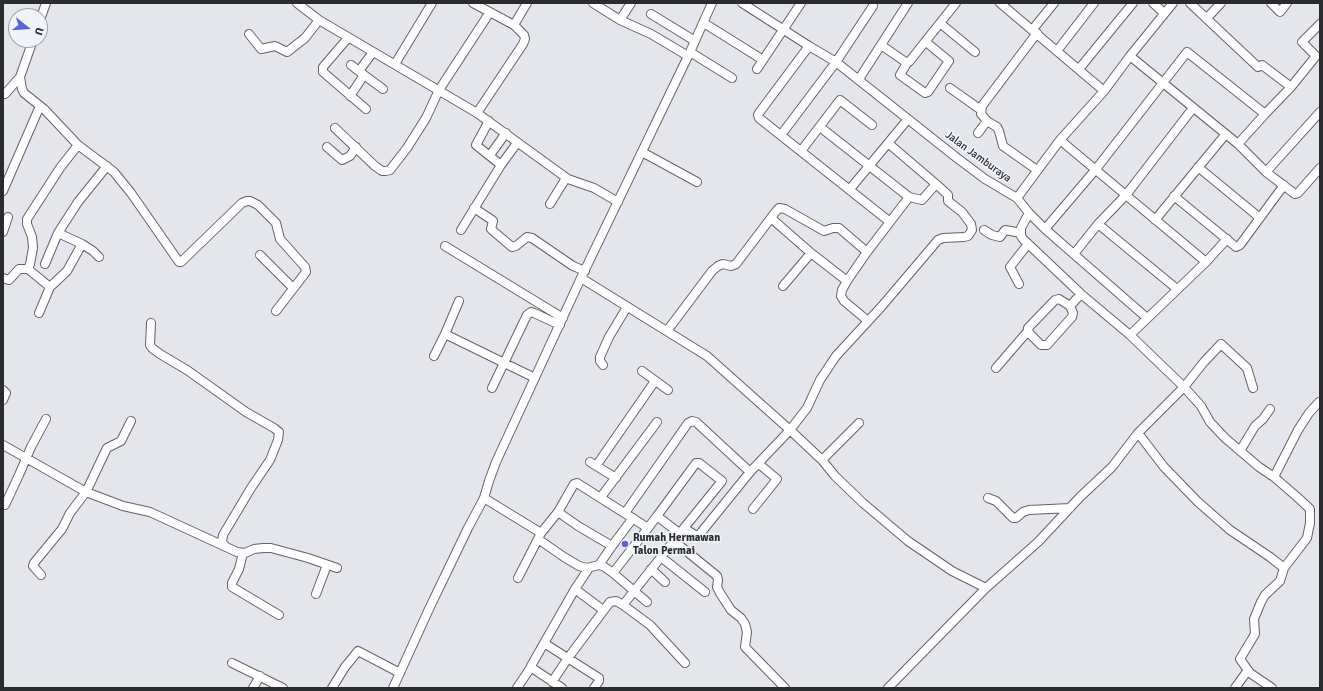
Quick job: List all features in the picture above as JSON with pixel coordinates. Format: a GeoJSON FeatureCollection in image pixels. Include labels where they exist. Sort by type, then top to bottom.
{"type":"FeatureCollection","features":[{"type":"Feature","properties":{"kind":"street"},"geometry":{"type":"LineString","coordinates":[[298,3],[319,20],[348,38],[477,113],[566,178],[594,188],[618,202]]}},
{"type":"Feature","properties":{"kind":"street"},"geometry":{"type":"LineString","coordinates":[[395,64],[432,3]]}},
{"type":"Feature","properties":{"kind":"street"},"geometry":{"type":"LineString","coordinates":[[473,3],[514,25],[524,35],[525,39],[477,113]]}},
{"type":"Feature","properties":{"kind":"street"},"geometry":{"type":"LineString","coordinates":[[514,25],[527,3]]}},
{"type":"Feature","properties":{"kind":"street"},"geometry":{"type":"LineString","coordinates":[[594,3],[620,20],[651,34],[732,78]]}},
{"type":"Feature","properties":{"kind":"street"},"geometry":{"type":"LineString","coordinates":[[620,20],[632,3]]}},
{"type":"Feature","properties":{"kind":"street"},"geometry":{"type":"LineString","coordinates":[[394,688],[432,603],[484,498],[496,462],[583,275],[704,24],[712,3]]}},
{"type":"Feature","properties":{"kind":"street","name":"Jalan Jamburaya"},"geometry":{"type":"LineString","coordinates":[[742,3],[836,62],[985,179],[1017,198],[1060,140],[1104,91],[1173,3]]}},
{"type":"Feature","properties":{"kind":"street"},"geometry":{"type":"LineString","coordinates":[[758,69],[801,3]]}},
{"type":"Feature","properties":{"kind":"street"},"geometry":{"type":"LineString","coordinates":[[859,79],[908,3]]}},
{"type":"Feature","properties":{"kind":"street"},"geometry":{"type":"LineString","coordinates":[[926,42],[949,60],[928,92],[925,93],[900,75],[907,63],[926,42],[956,3]]}},
{"type":"Feature","properties":{"kind":"street"},"geometry":{"type":"LineString","coordinates":[[1000,3],[1035,31],[1104,91]]}},
{"type":"Feature","properties":{"kind":"street"},"geometry":{"type":"LineString","coordinates":[[1038,169],[1010,147],[1002,143],[997,127],[986,121],[982,116],[981,110],[1054,3]]}},
{"type":"Feature","properties":{"kind":"street"},"geometry":{"type":"LineString","coordinates":[[1057,51],[1094,3]]}},
{"type":"Feature","properties":{"kind":"street"},"geometry":{"type":"LineString","coordinates":[[1079,70],[1133,3]]}},
{"type":"Feature","properties":{"kind":"street"},"geometry":{"type":"LineString","coordinates":[[1153,3],[1164,13]]}},
{"type":"Feature","properties":{"kind":"street"},"geometry":{"type":"LineString","coordinates":[[1190,3],[1258,67],[1262,65],[1291,87]]}},
{"type":"Feature","properties":{"kind":"street"},"geometry":{"type":"LineString","coordinates":[[1207,18],[1221,3]]}},
{"type":"Feature","properties":{"kind":"street"},"geometry":{"type":"LineString","coordinates":[[1270,3],[1280,12],[1287,3]]}},
{"type":"Feature","properties":{"kind":"street"},"geometry":{"type":"LineString","coordinates":[[781,135],[836,62],[873,6]]}},
{"type":"Feature","properties":{"kind":"street"},"geometry":{"type":"LineString","coordinates":[[335,128],[375,166],[382,171],[390,170],[420,128],[439,90],[490,12]]}},
{"type":"Feature","properties":{"kind":"street"},"geometry":{"type":"LineString","coordinates":[[651,14],[694,42]]}},
{"type":"Feature","properties":{"kind":"street"},"geometry":{"type":"LineString","coordinates":[[249,34],[261,50],[275,46],[287,52],[305,38],[319,20]]}},
{"type":"Feature","properties":{"kind":"street"},"geometry":{"type":"LineString","coordinates":[[940,23],[975,52]]}},
{"type":"Feature","properties":{"kind":"street"},"geometry":{"type":"LineString","coordinates":[[704,24],[763,60]]}},
{"type":"Feature","properties":{"kind":"street"},"geometry":{"type":"LineString","coordinates":[[1238,144],[1317,61],[1316,54],[1302,42],[1320,24]]}},
{"type":"Feature","properties":{"kind":"street"},"geometry":{"type":"LineString","coordinates":[[348,38],[322,69],[323,72],[366,109]]}},
{"type":"Feature","properties":{"kind":"street"},"geometry":{"type":"LineString","coordinates":[[881,45],[907,63]]}},
{"type":"Feature","properties":{"kind":"street"},"geometry":{"type":"LineString","coordinates":[[809,46],[758,116],[890,222]]}},
{"type":"Feature","properties":{"kind":"street"},"geometry":{"type":"LineString","coordinates":[[3,94],[6,94],[20,77],[30,48]]}},
{"type":"Feature","properties":{"kind":"street"},"geometry":{"type":"LineString","coordinates":[[350,96],[373,52]]}},
{"type":"Feature","properties":{"kind":"street"},"geometry":{"type":"LineString","coordinates":[[1044,229],[1096,169],[1187,52],[1265,114]]}},
{"type":"Feature","properties":{"kind":"street"},"geometry":{"type":"LineString","coordinates":[[1130,56],[1238,144],[1266,172],[1295,194],[1298,193],[1320,168]]}},
{"type":"Feature","properties":{"kind":"street"},"geometry":{"type":"LineString","coordinates":[[351,65],[384,89]]}},
{"type":"Feature","properties":{"kind":"street"},"geometry":{"type":"LineString","coordinates":[[20,77],[24,93],[40,106],[78,145],[107,166],[131,193],[179,262],[181,262],[242,203],[247,201],[254,202],[276,223],[280,239],[306,269],[306,272],[276,311]]}},
{"type":"Feature","properties":{"kind":"street"},"geometry":{"type":"LineString","coordinates":[[950,88],[981,110]]}},
{"type":"Feature","properties":{"kind":"street"},"geometry":{"type":"LineString","coordinates":[[801,152],[840,100],[872,125]]}},
{"type":"Feature","properties":{"kind":"street"},"geometry":{"type":"LineString","coordinates":[[3,191],[40,106]]}},
{"type":"Feature","properties":{"kind":"street"},"geometry":{"type":"LineString","coordinates":[[1074,254],[1098,224],[1126,195],[1193,108]]}},
{"type":"Feature","properties":{"kind":"street"},"geometry":{"type":"LineString","coordinates":[[1266,172],[1320,112]]}},
{"type":"Feature","properties":{"kind":"street"},"geometry":{"type":"LineString","coordinates":[[850,189],[908,119]]}},
{"type":"Feature","properties":{"kind":"street"},"geometry":{"type":"LineString","coordinates":[[489,121],[476,145],[501,165]]}},
{"type":"Feature","properties":{"kind":"street"},"geometry":{"type":"LineString","coordinates":[[978,133],[986,121]]}},
{"type":"Feature","properties":{"kind":"street"},"geometry":{"type":"LineString","coordinates":[[820,127],[909,198],[922,200],[936,184]]}},
{"type":"Feature","properties":{"kind":"street"},"geometry":{"type":"LineString","coordinates":[[490,155],[506,133]]}},
{"type":"Feature","properties":{"kind":"street"},"geometry":{"type":"LineString","coordinates":[[1155,220],[1225,134]]}},
{"type":"Feature","properties":{"kind":"street"},"geometry":{"type":"LineString","coordinates":[[1060,140],[1206,262]]}},
{"type":"Feature","properties":{"kind":"street"},"geometry":{"type":"LineString","coordinates":[[461,230],[501,165],[517,143]]}},
{"type":"Feature","properties":{"kind":"street"},"geometry":{"type":"LineString","coordinates":[[657,516],[682,531],[698,535],[750,472],[790,430],[807,408],[820,380],[836,356],[938,240],[943,238],[968,236],[972,230],[971,224],[962,212],[948,201],[948,195],[888,143]]}},
{"type":"Feature","properties":{"kind":"street"},"geometry":{"type":"LineString","coordinates":[[28,269],[33,248],[27,219],[60,168],[78,145]]}},
{"type":"Feature","properties":{"kind":"street"},"geometry":{"type":"LineString","coordinates":[[327,147],[342,160],[350,156],[356,147]]}},
{"type":"Feature","properties":{"kind":"street"},"geometry":{"type":"LineString","coordinates":[[642,152],[697,182]]}},
{"type":"Feature","properties":{"kind":"street"},"geometry":{"type":"LineString","coordinates":[[45,264],[58,233],[78,202],[107,166]]}},
{"type":"Feature","properties":{"kind":"street"},"geometry":{"type":"LineString","coordinates":[[1198,167],[1260,218]]}},
{"type":"Feature","properties":{"kind":"street"},"geometry":{"type":"LineString","coordinates":[[550,204],[566,178]]}},
{"type":"Feature","properties":{"kind":"street"},"geometry":{"type":"LineString","coordinates":[[1174,196],[1234,246],[1238,246],[1284,185]]}},
{"type":"Feature","properties":{"kind":"street"},"geometry":{"type":"LineString","coordinates":[[868,321],[844,301],[841,296],[842,290],[867,252],[909,198]]}},
{"type":"Feature","properties":{"kind":"street"},"geometry":{"type":"LineString","coordinates":[[1017,198],[1028,213],[1044,229],[1147,318]]}},
{"type":"Feature","properties":{"kind":"street"},"geometry":{"type":"LineString","coordinates":[[474,208],[493,220],[491,229],[512,247],[516,246],[527,237],[532,238],[573,266],[627,307],[707,356],[822,460],[835,476],[863,503],[908,541],[952,571],[986,588]]}},
{"type":"Feature","properties":{"kind":"street"},"geometry":{"type":"LineString","coordinates":[[667,331],[712,271],[723,264],[731,266],[736,264],[779,208],[785,209],[824,231],[839,228],[867,252]]}},
{"type":"Feature","properties":{"kind":"street"},"geometry":{"type":"LineString","coordinates":[[1028,213],[1021,232],[1023,240],[1081,294],[1130,335],[1184,387],[1201,406],[1210,422],[1225,438],[1259,467],[1274,476],[1310,509],[1310,524],[1307,538],[1284,568],[1280,581],[1264,595],[1254,619],[1255,634],[1241,656],[1241,661],[1254,677],[1272,688]]}},
{"type":"Feature","properties":{"kind":"street"},"geometry":{"type":"LineString","coordinates":[[3,232],[8,217]]}},
{"type":"Feature","properties":{"kind":"street"},"geometry":{"type":"LineString","coordinates":[[771,218],[811,253],[847,281]]}},
{"type":"Feature","properties":{"kind":"street"},"geometry":{"type":"LineString","coordinates":[[1098,224],[1178,289]]}},
{"type":"Feature","properties":{"kind":"street"},"geometry":{"type":"LineString","coordinates":[[984,230],[992,236],[1000,237],[1005,230],[1021,232]]}},
{"type":"Feature","properties":{"kind":"street"},"geometry":{"type":"LineString","coordinates":[[58,233],[82,244],[99,257]]}},
{"type":"Feature","properties":{"kind":"street"},"geometry":{"type":"LineString","coordinates":[[1130,335],[1227,240]]}},
{"type":"Feature","properties":{"kind":"street"},"geometry":{"type":"LineString","coordinates":[[39,313],[50,286],[67,271],[82,244]]}},
{"type":"Feature","properties":{"kind":"street"},"geometry":{"type":"LineString","coordinates":[[1019,284],[1010,267],[1028,244]]}},
{"type":"Feature","properties":{"kind":"street"},"geometry":{"type":"LineString","coordinates":[[445,246],[562,321]]}},
{"type":"Feature","properties":{"kind":"street"},"geometry":{"type":"LineString","coordinates":[[783,286],[811,253]]}},
{"type":"Feature","properties":{"kind":"street"},"geometry":{"type":"LineString","coordinates":[[260,256],[293,288]]}},
{"type":"Feature","properties":{"kind":"street"},"geometry":{"type":"LineString","coordinates":[[3,278],[9,280],[19,269],[28,269],[50,286]]}},
{"type":"Feature","properties":{"kind":"street"},"geometry":{"type":"LineString","coordinates":[[1070,306],[1081,294]]}},
{"type":"Feature","properties":{"kind":"street"},"geometry":{"type":"LineString","coordinates":[[996,368],[1028,331],[1028,328],[1055,300],[1059,299],[1070,306],[1073,313],[1072,317],[1047,345],[1041,345],[1028,331]]}},
{"type":"Feature","properties":{"kind":"street"},"geometry":{"type":"LineString","coordinates":[[434,356],[459,301]]}},
{"type":"Feature","properties":{"kind":"street"},"geometry":{"type":"LineString","coordinates":[[604,365],[600,361],[600,357],[609,337],[627,307]]}},
{"type":"Feature","properties":{"kind":"street"},"geometry":{"type":"LineString","coordinates":[[492,388],[531,312],[562,321]]}},
{"type":"Feature","properties":{"kind":"street"},"geometry":{"type":"LineString","coordinates":[[152,323],[150,345],[152,348],[187,370],[246,412],[279,432],[278,440],[270,460],[251,488],[223,535],[222,542],[226,547]]}},
{"type":"Feature","properties":{"kind":"street"},"geometry":{"type":"LineString","coordinates":[[445,334],[535,378]]}},
{"type":"Feature","properties":{"kind":"street"},"geometry":{"type":"LineString","coordinates":[[888,688],[986,588],[1038,542],[1112,467],[1138,433],[1184,387],[1221,344],[1247,368],[1253,388]]}},
{"type":"Feature","properties":{"kind":"street"},"geometry":{"type":"LineString","coordinates":[[642,371],[668,390]]}},
{"type":"Feature","properties":{"kind":"street"},"geometry":{"type":"LineString","coordinates":[[616,478],[593,464],[655,381]]}},
{"type":"Feature","properties":{"kind":"street"},"geometry":{"type":"LineString","coordinates":[[3,390],[6,393],[3,400]]}},
{"type":"Feature","properties":{"kind":"street"},"geometry":{"type":"LineString","coordinates":[[1274,476],[1298,430],[1309,413],[1319,402]]}},
{"type":"Feature","properties":{"kind":"street"},"geometry":{"type":"LineString","coordinates":[[1240,451],[1254,426],[1263,419],[1270,409]]}},
{"type":"Feature","properties":{"kind":"street"},"geometry":{"type":"LineString","coordinates":[[4,505],[46,419]]}},
{"type":"Feature","properties":{"kind":"street"},"geometry":{"type":"LineString","coordinates":[[41,575],[33,565],[62,529],[70,513],[86,492],[107,448],[121,441],[131,421]]}},
{"type":"Feature","properties":{"kind":"street"},"geometry":{"type":"LineString","coordinates":[[625,513],[688,423],[692,421],[696,422],[750,472]]}},
{"type":"Feature","properties":{"kind":"street"},"geometry":{"type":"LineString","coordinates":[[601,497],[658,422]]}},
{"type":"Feature","properties":{"kind":"street"},"geometry":{"type":"LineString","coordinates":[[822,460],[859,423]]}},
{"type":"Feature","properties":{"kind":"street"},"geometry":{"type":"LineString","coordinates":[[1138,433],[1164,467],[1198,502],[1230,530],[1284,568]]}},
{"type":"Feature","properties":{"kind":"street"},"geometry":{"type":"LineString","coordinates":[[3,445],[86,492],[123,506],[150,512],[226,547],[243,553],[254,549],[271,548],[308,558],[336,568]]}},
{"type":"Feature","properties":{"kind":"street"},"geometry":{"type":"LineString","coordinates":[[613,573],[696,463],[699,463],[722,481],[623,605]]}},
{"type":"Feature","properties":{"kind":"street"},"geometry":{"type":"LineString","coordinates":[[754,509],[777,479],[759,464]]}},
{"type":"Feature","properties":{"kind":"street"},"geometry":{"type":"LineString","coordinates":[[518,578],[540,536],[558,512],[576,483],[601,497],[648,528]]}},
{"type":"Feature","properties":{"kind":"street"},"geometry":{"type":"LineString","coordinates":[[484,498],[540,536],[575,564],[589,568],[599,565],[603,566],[647,602]]}},
{"type":"Feature","properties":{"kind":"street"},"geometry":{"type":"LineString","coordinates":[[988,498],[996,502],[1014,518],[1029,510],[1070,508]]}},
{"type":"Feature","properties":{"kind":"street"},"geometry":{"type":"LineString","coordinates":[[558,512],[612,546]]}},
{"type":"Feature","properties":{"kind":"street"},"geometry":{"type":"LineString","coordinates":[[599,565],[633,518]]}},
{"type":"Feature","properties":{"kind":"street"},"geometry":{"type":"LineString","coordinates":[[674,541],[717,576],[717,587],[720,593],[731,610],[741,618],[745,624],[747,632],[746,648],[786,688]]}},
{"type":"Feature","properties":{"kind":"street"},"geometry":{"type":"LineString","coordinates":[[243,553],[239,569],[232,583],[232,587],[279,615]]}},
{"type":"Feature","properties":{"kind":"street"},"geometry":{"type":"LineString","coordinates":[[661,557],[705,592]]}},
{"type":"Feature","properties":{"kind":"street"},"geometry":{"type":"LineString","coordinates":[[316,594],[327,565]]}},
{"type":"Feature","properties":{"kind":"street"},"geometry":{"type":"LineString","coordinates":[[517,688],[531,667],[575,589],[589,568]]}},
{"type":"Feature","properties":{"kind":"street"},"geometry":{"type":"LineString","coordinates":[[651,569],[665,582]]}},
{"type":"Feature","properties":{"kind":"street"},"geometry":{"type":"LineString","coordinates":[[575,589],[603,610]]}},
{"type":"Feature","properties":{"kind":"street"},"geometry":{"type":"LineString","coordinates":[[552,682],[603,610],[612,601],[616,601],[623,605],[650,625],[685,663]]}},
{"type":"Feature","properties":{"kind":"street"},"geometry":{"type":"LineString","coordinates":[[544,643],[598,678],[599,681],[594,688]]}},
{"type":"Feature","properties":{"kind":"street"},"geometry":{"type":"LineString","coordinates":[[332,688],[345,666],[358,651],[400,673]]}},
{"type":"Feature","properties":{"kind":"street"},"geometry":{"type":"LineString","coordinates":[[232,663],[282,688]]}},
{"type":"Feature","properties":{"kind":"street"},"geometry":{"type":"LineString","coordinates":[[531,667],[562,688]]}},
{"type":"Feature","properties":{"kind":"street"},"geometry":{"type":"LineString","coordinates":[[1235,688],[1248,670]]}},
{"type":"Feature","properties":{"kind":"street"},"geometry":{"type":"LineString","coordinates":[[253,688],[260,676]]}},
{"type":"Feature","properties":{"kind":"place","name":"Rumah Hermawan Talon Permai"},"geometry":{"type":"Point","coordinates":[625,544]}}]}
